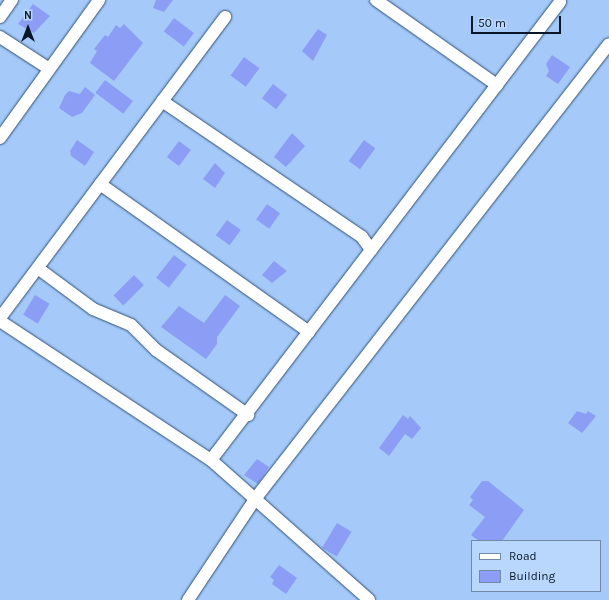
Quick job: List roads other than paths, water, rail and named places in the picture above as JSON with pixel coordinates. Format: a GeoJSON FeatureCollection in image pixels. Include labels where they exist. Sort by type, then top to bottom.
{"type":"FeatureCollection","features":[{"type":"Feature","properties":{"kind":"street"},"geometry":{"type":"LineString","coordinates":[[0,17],[12,0]]}},
{"type":"Feature","properties":{"kind":"street"},"geometry":{"type":"LineString","coordinates":[[0,138],[48,68],[99,0]]}},
{"type":"Feature","properties":{"kind":"street"},"geometry":{"type":"LineString","coordinates":[[376,0],[497,85]]}},
{"type":"Feature","properties":{"kind":"street"},"geometry":{"type":"LineString","coordinates":[[211,460],[248,415],[309,332],[560,2]]}},
{"type":"Feature","properties":{"kind":"street"},"geometry":{"type":"LineString","coordinates":[[0,318],[39,269],[100,184],[226,17]]}},
{"type":"Feature","properties":{"kind":"street"},"geometry":{"type":"LineString","coordinates":[[0,37],[48,68]]}},
{"type":"Feature","properties":{"kind":"street"},"geometry":{"type":"LineString","coordinates":[[188,600],[255,499],[609,44]]}},
{"type":"Feature","properties":{"kind":"street"},"geometry":{"type":"LineString","coordinates":[[162,101],[362,238],[371,250]]}},
{"type":"Feature","properties":{"kind":"street"},"geometry":{"type":"LineString","coordinates":[[100,184],[309,332]]}},
{"type":"Feature","properties":{"kind":"street"},"geometry":{"type":"LineString","coordinates":[[39,269],[93,309],[131,324],[156,350],[248,415]]}},
{"type":"Feature","properties":{"kind":"street"},"geometry":{"type":"LineString","coordinates":[[0,321],[211,460],[369,600]]}}]}
